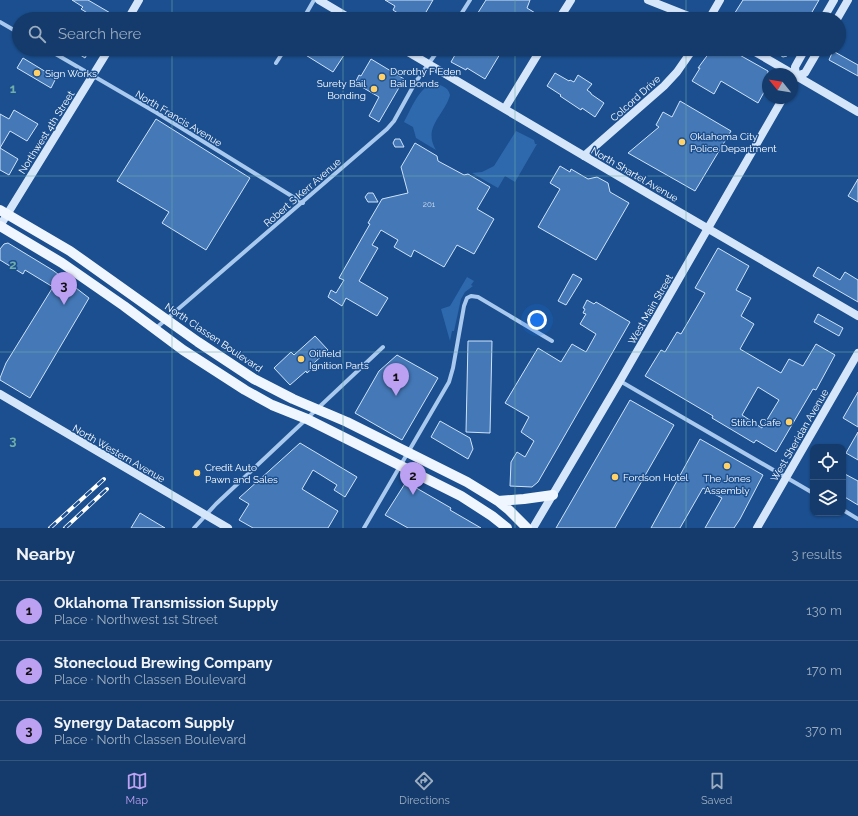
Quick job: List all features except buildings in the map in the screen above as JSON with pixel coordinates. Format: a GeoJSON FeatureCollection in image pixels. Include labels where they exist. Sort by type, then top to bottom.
{"type":"FeatureCollection","features":[{"type":"Feature","properties":{"kind":"main road"},"geometry":{"type":"LineString","coordinates":[[132,12],[139,0]]}},
{"type":"Feature","properties":{"kind":"main road"},"geometry":{"type":"LineString","coordinates":[[319,0],[339,12]]}},
{"type":"Feature","properties":{"kind":"main road"},"geometry":{"type":"LineString","coordinates":[[563,12],[571,0]]}},
{"type":"Feature","properties":{"kind":"main road"},"geometry":{"type":"LineString","coordinates":[[648,0],[678,12]]}},
{"type":"Feature","properties":{"kind":"main road"},"geometry":{"type":"LineString","coordinates":[[713,12],[720,0]]}},
{"type":"Feature","properties":{"kind":"main road"},"geometry":{"type":"LineString","coordinates":[[827,12],[834,0]]}},
{"type":"Feature","properties":{"kind":"main road"},"geometry":{"type":"LineString","coordinates":[[841,12],[848,0]]}},
{"type":"Feature","properties":{"kind":"main road","name":"Northwest 4th Street"},"geometry":{"type":"LineString","coordinates":[[0,226],[4,212],[105,56]]}},
{"type":"Feature","properties":{"kind":"main road","name":"North Shartel Avenue"},"geometry":{"type":"LineString","coordinates":[[415,56],[858,316]]}},
{"type":"Feature","properties":{"kind":"main road"},"geometry":{"type":"LineString","coordinates":[[505,108],[537,56]]}},
{"type":"Feature","properties":{"kind":"main road","name":"Colcord Drive"},"geometry":{"type":"LineString","coordinates":[[584,156],[664,86],[689,56]]}},
{"type":"Feature","properties":{"kind":"main road"},"geometry":{"type":"LineString","coordinates":[[760,56],[778,68]]}},
{"type":"Feature","properties":{"kind":"main road"},"geometry":{"type":"LineString","coordinates":[[795,68],[802,56]]}},
{"type":"Feature","properties":{"kind":"main road"},"geometry":{"type":"LineString","coordinates":[[798,77],[805,73],[815,56]]}},
{"type":"Feature","properties":{"kind":"main road"},"geometry":{"type":"LineString","coordinates":[[798,81],[858,112]]}},
{"type":"Feature","properties":{"kind":"main road","name":"West Main Street"},"geometry":{"type":"LineString","coordinates":[[532,528],[620,381],[780,104]]}},
{"type":"Feature","properties":{"kind":"main road","name":"North Classen Boulevard"},"geometry":{"type":"LineString","coordinates":[[4,212],[70,251],[224,360],[254,379],[293,399],[318,409],[408,452],[467,482],[498,501],[527,528]]}},
{"type":"Feature","properties":{"kind":"main road"},"geometry":{"type":"LineString","coordinates":[[0,226],[62,263],[183,350],[245,390],[272,405],[306,419],[462,496],[507,528]]}},
{"type":"Feature","properties":{"kind":"main road","name":"West Sheridan Avenue"},"geometry":{"type":"LineString","coordinates":[[757,528],[858,353]]}},
{"type":"Feature","properties":{"kind":"main road","name":"North Western Avenue"},"geometry":{"type":"LineString","coordinates":[[0,394],[228,528]]}},
{"type":"Feature","properties":{"kind":"main road"},"geometry":{"type":"LineString","coordinates":[[498,501],[553,495]]}},
{"type":"Feature","properties":{"kind":"street"},"geometry":{"type":"LineString","coordinates":[[307,12],[314,0]]}},
{"type":"Feature","properties":{"kind":"street"},"geometry":{"type":"LineString","coordinates":[[462,12],[470,0]]}},
{"type":"Feature","properties":{"kind":"street"},"geometry":{"type":"LineString","coordinates":[[0,22],[12,29]]}},
{"type":"Feature","properties":{"kind":"street","name":"North Francis Avenue"},"geometry":{"type":"LineString","coordinates":[[59,56],[157,113],[302,202]]}},
{"type":"Feature","properties":{"kind":"street"},"geometry":{"type":"LineString","coordinates":[[276,63],[280,56]]}},
{"type":"Feature","properties":{"kind":"street","name":"Robert S Kerr Avenue"},"geometry":{"type":"LineString","coordinates":[[155,329],[387,129],[394,121],[416,83],[434,56]]}},
{"type":"Feature","properties":{"kind":"street"},"geometry":{"type":"LineString","coordinates":[[364,528],[445,391],[452,375],[466,300],[471,296],[478,297],[552,340]]}},
{"type":"Feature","properties":{"kind":"street"},"geometry":{"type":"LineString","coordinates":[[194,528],[306,419],[383,348]]}},
{"type":"Feature","properties":{"kind":"street"},"geometry":{"type":"LineString","coordinates":[[620,381],[810,491]]}},
{"type":"Feature","properties":{"kind":"street"},"geometry":{"type":"LineString","coordinates":[[846,512],[858,519]]}},
{"type":"Feature","properties":{"kind":"shaded area"},"geometry":{"type":"Polygon","coordinates":[[[432,83],[446,88],[450,95],[433,128],[432,142],[436,150],[416,138],[413,127],[404,122],[419,95],[432,83]]]}},
{"type":"Feature","properties":{"kind":"shaded area"},"geometry":{"type":"Polygon","coordinates":[[[516,131],[534,140],[535,144],[537,144],[515,182],[505,176],[498,188],[472,173],[482,172],[494,166],[516,131]]]}},
{"type":"Feature","properties":{"kind":"shaded area"},"geometry":{"type":"Polygon","coordinates":[[[467,277],[474,281],[471,285],[473,286],[465,292],[461,299],[454,331],[452,331],[450,341],[441,309],[450,306],[467,277]]]}},
{"type":"Feature","properties":{"kind":"railway"},"geometry":{"type":"LineString","coordinates":[[50,528],[104,479]]}},
{"type":"Feature","properties":{"kind":"railway"},"geometry":{"type":"LineString","coordinates":[[65,528],[107,489]]}},
{"type":"Feature","properties":{"kind":"place","name":"Sign Works"},"geometry":{"type":"Point","coordinates":[37,73]}},
{"type":"Feature","properties":{"kind":"place","name":"Dorothy F Eden Bail Bonds"},"geometry":{"type":"Point","coordinates":[382,77]}},
{"type":"Feature","properties":{"kind":"place","name":"Surety Bail Bonding"},"geometry":{"type":"Point","coordinates":[374,89]}},
{"type":"Feature","properties":{"kind":"place","name":"Oklahoma City Police Department"},"geometry":{"type":"Point","coordinates":[682,142]}},
{"type":"Feature","properties":{"kind":"place","name":"Synergy Datacom Supply"},"geometry":{"type":"Point","coordinates":[64,305]}},
{"type":"Feature","properties":{"kind":"place","name":"Oilfield Ignition Parts"},"geometry":{"type":"Point","coordinates":[301,359]}},
{"type":"Feature","properties":{"kind":"place","name":"Oklahoma Transmission Supply"},"geometry":{"type":"Point","coordinates":[396,396]}},
{"type":"Feature","properties":{"kind":"place","name":"Stitch Cafe"},"geometry":{"type":"Point","coordinates":[789,422]}},
{"type":"Feature","properties":{"kind":"place","name":"The Jones Assembly"},"geometry":{"type":"Point","coordinates":[727,466]}},
{"type":"Feature","properties":{"kind":"place","name":"Credit Auto Pawn and Sales"},"geometry":{"type":"Point","coordinates":[197,473]}},
{"type":"Feature","properties":{"kind":"place","name":"Fordson Hotel"},"geometry":{"type":"Point","coordinates":[615,477]}},
{"type":"Feature","properties":{"kind":"place","name":"Stonecloud Brewing Company"},"geometry":{"type":"Point","coordinates":[413,495]}}]}
